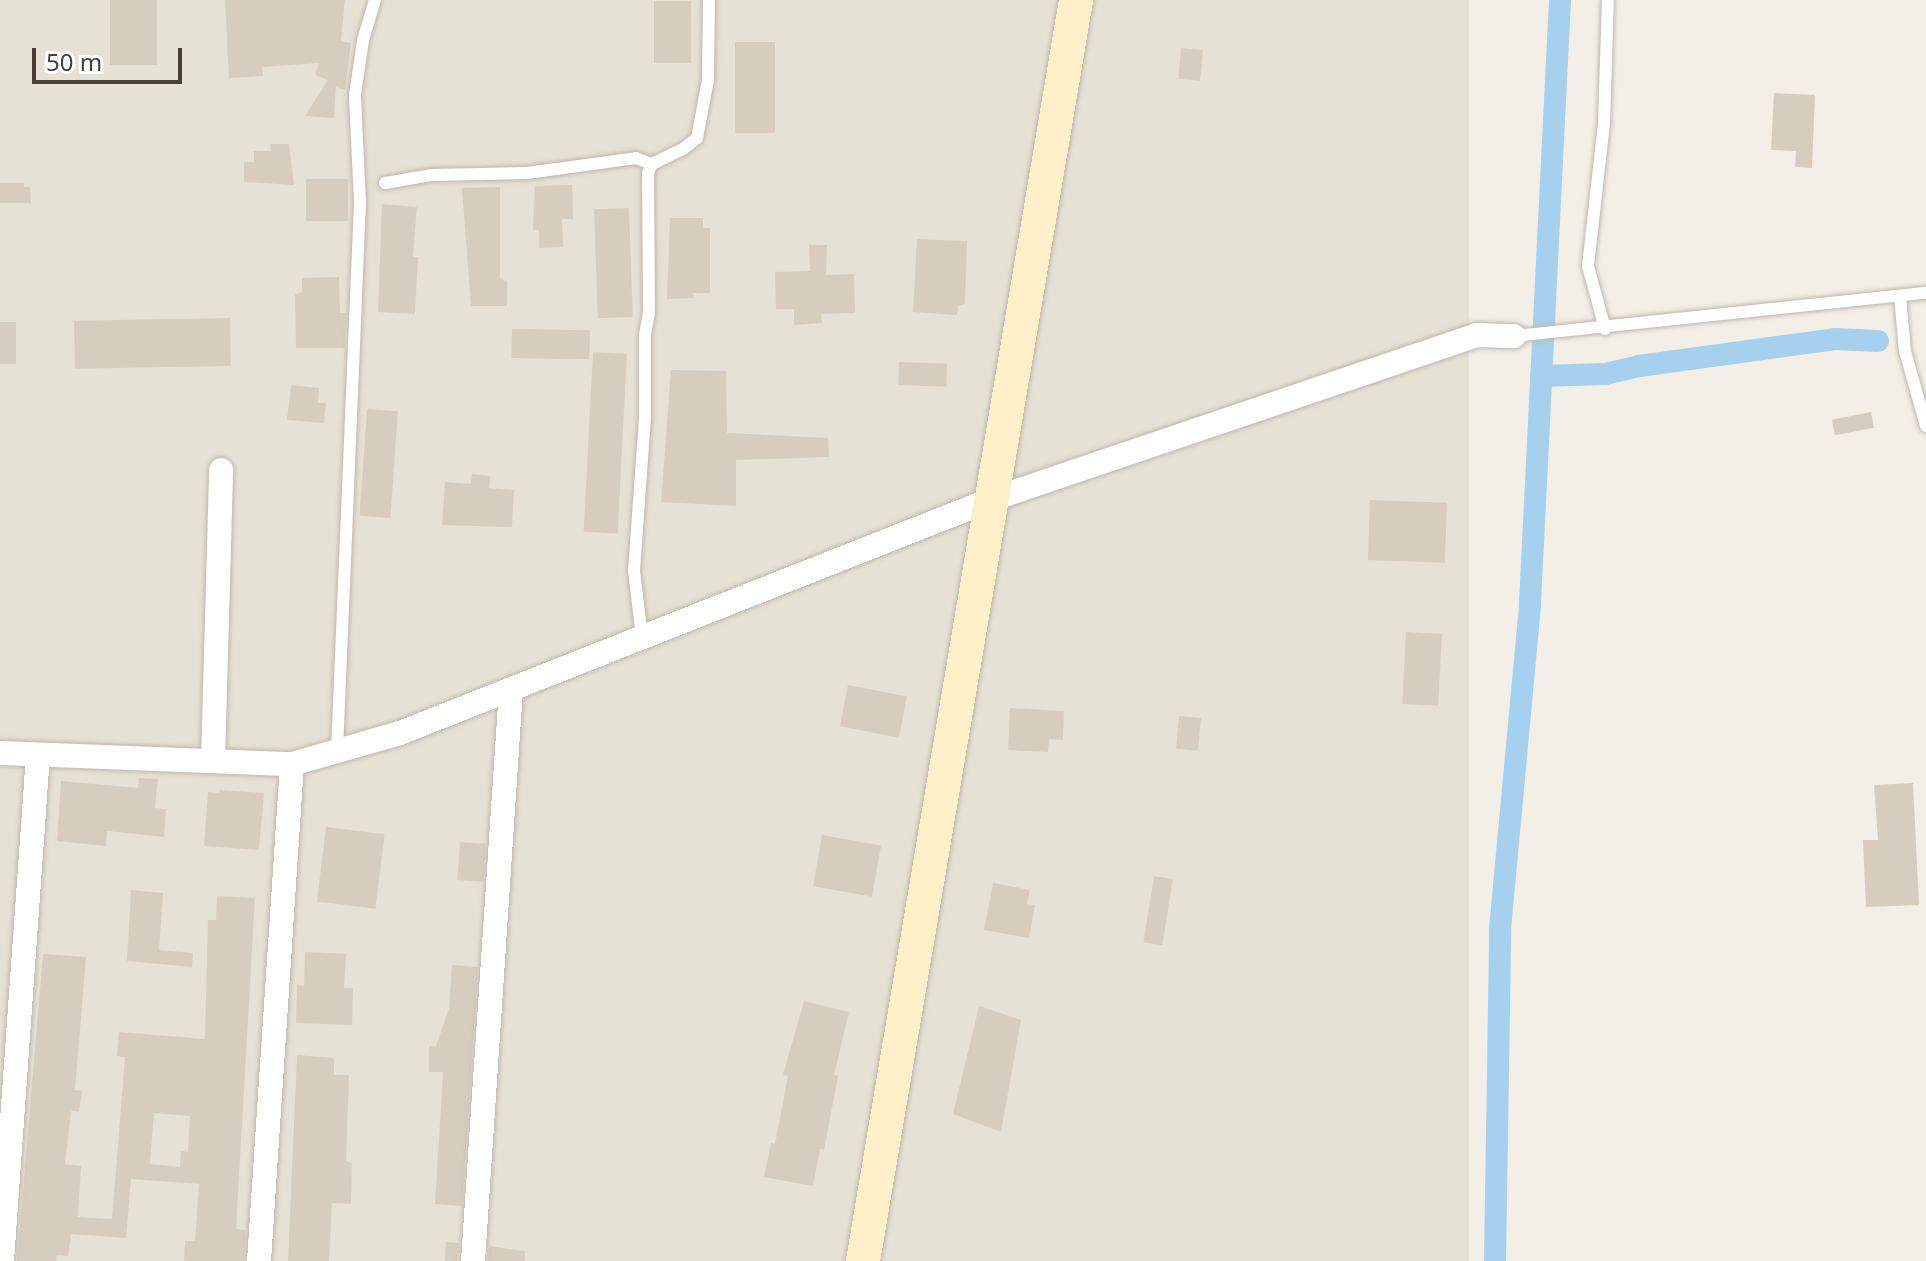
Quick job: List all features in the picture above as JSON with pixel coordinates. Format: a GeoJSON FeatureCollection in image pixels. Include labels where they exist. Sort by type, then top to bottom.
{"type":"FeatureCollection","features":[{"type":"Feature","properties":{"kind":"street"},"geometry":{"type":"LineString","coordinates":[[863,1261],[1076,0]]}},
{"type":"Feature","properties":{"kind":"street"},"geometry":{"type":"LineString","coordinates":[[0,753],[292,764],[400,733],[990,500],[1477,335],[1514,336]]}},
{"type":"Feature","properties":{"kind":"street"},"geometry":{"type":"LineString","coordinates":[[213,761],[221,470]]}},
{"type":"Feature","properties":{"kind":"street"},"geometry":{"type":"LineString","coordinates":[[473,1261],[511,689]]}},
{"type":"Feature","properties":{"kind":"street"},"geometry":{"type":"LineString","coordinates":[[2,1261],[38,755]]}},
{"type":"Feature","properties":{"kind":"street"},"geometry":{"type":"LineString","coordinates":[[259,1261],[292,764]]}},
{"type":"Feature","properties":{"kind":"lane"},"geometry":{"type":"LineString","coordinates":[[337,751],[359,218],[359,131],[355,95],[363,40],[375,0]]}},
{"type":"Feature","properties":{"kind":"lane"},"geometry":{"type":"LineString","coordinates":[[642,637],[634,571],[645,416],[645,335],[649,312],[648,173],[652,164],[683,149],[697,138],[708,80],[709,0]]}},
{"type":"Feature","properties":{"kind":"lane"},"geometry":{"type":"LineString","coordinates":[[1600,329],[1588,266],[1604,124],[1608,0]]}},
{"type":"Feature","properties":{"kind":"lane"},"geometry":{"type":"LineString","coordinates":[[385,183],[432,175],[527,173],[636,158],[652,164]]}},
{"type":"Feature","properties":{"kind":"lane"},"geometry":{"type":"LineString","coordinates":[[1514,336],[1926,293]]}},
{"type":"Feature","properties":{"kind":"lane"},"geometry":{"type":"LineString","coordinates":[[1900,296],[1905,351],[1922,398],[1926,426]]}},
{"type":"Feature","properties":{"kind":"shaded area"},"geometry":{"type":"Polygon","coordinates":[[[0,0],[1469,0],[1469,1261],[0,1261],[0,0]]]}},
{"type":"Feature","properties":{"kind":"building"},"geometry":{"type":"Polygon","coordinates":[[[110,0],[157,0],[157,65],[110,65],[110,0]]]}},
{"type":"Feature","properties":{"kind":"building"},"geometry":{"type":"Polygon","coordinates":[[[225,0],[345,0],[341,41],[351,43],[345,90],[336,87],[334,118],[305,116],[328,80],[315,75],[319,63],[262,67],[263,76],[229,78],[225,0]]]}},
{"type":"Feature","properties":{"kind":"building"},"geometry":{"type":"Polygon","coordinates":[[[654,1],[691,1],[691,63],[654,63],[654,1]]]}},
{"type":"Feature","properties":{"kind":"building"},"geometry":{"type":"Polygon","coordinates":[[[735,42],[775,42],[775,133],[735,133],[735,42]]]}},
{"type":"Feature","properties":{"kind":"building"},"geometry":{"type":"Polygon","coordinates":[[[1181,48],[1203,50],[1200,81],[1178,79],[1181,48]]]}},
{"type":"Feature","properties":{"kind":"building"},"geometry":{"type":"Polygon","coordinates":[[[1774,93],[1815,95],[1812,168],[1795,167],[1796,151],[1771,150],[1774,93]]]}},
{"type":"Feature","properties":{"kind":"building"},"geometry":{"type":"Polygon","coordinates":[[[270,144],[289,144],[294,185],[244,182],[244,162],[254,162],[254,151],[271,151],[270,144]]]}},
{"type":"Feature","properties":{"kind":"building"},"geometry":{"type":"Polygon","coordinates":[[[306,179],[348,179],[348,221],[306,221],[306,179]]]}},
{"type":"Feature","properties":{"kind":"building"},"geometry":{"type":"Polygon","coordinates":[[[0,183],[24,183],[24,187],[30,187],[31,203],[0,203],[0,183]]]}},
{"type":"Feature","properties":{"kind":"building"},"geometry":{"type":"Polygon","coordinates":[[[572,185],[573,219],[562,219],[563,247],[539,248],[539,230],[533,230],[535,186],[572,185]]]}},
{"type":"Feature","properties":{"kind":"building"},"geometry":{"type":"Polygon","coordinates":[[[500,187],[500,279],[507,281],[507,306],[471,306],[462,188],[500,187]]]}},
{"type":"Feature","properties":{"kind":"building"},"geometry":{"type":"Polygon","coordinates":[[[382,204],[417,207],[413,257],[418,257],[415,314],[378,312],[382,204]]]}},
{"type":"Feature","properties":{"kind":"building"},"geometry":{"type":"Polygon","coordinates":[[[629,208],[633,317],[598,318],[594,209],[629,208]]]}},
{"type":"Feature","properties":{"kind":"building"},"geometry":{"type":"Polygon","coordinates":[[[670,218],[703,218],[703,228],[710,228],[710,293],[693,293],[694,298],[667,299],[670,218]]]}},
{"type":"Feature","properties":{"kind":"building"},"geometry":{"type":"Polygon","coordinates":[[[917,239],[967,241],[965,304],[958,306],[957,315],[913,312],[917,239]]]}},
{"type":"Feature","properties":{"kind":"building"},"geometry":{"type":"Polygon","coordinates":[[[809,245],[827,245],[826,275],[854,274],[855,313],[821,314],[822,323],[794,325],[794,309],[776,309],[775,272],[810,271],[809,245]]]}},
{"type":"Feature","properties":{"kind":"building"},"geometry":{"type":"Polygon","coordinates":[[[339,277],[340,313],[346,313],[345,348],[296,348],[295,295],[302,292],[302,278],[339,277]]]}},
{"type":"Feature","properties":{"kind":"building"},"geometry":{"type":"Polygon","coordinates":[[[230,318],[231,366],[75,369],[74,321],[230,318]]]}},
{"type":"Feature","properties":{"kind":"building"},"geometry":{"type":"Polygon","coordinates":[[[0,322],[16,322],[16,364],[0,364],[0,322]]]}},
{"type":"Feature","properties":{"kind":"building"},"geometry":{"type":"Polygon","coordinates":[[[512,329],[590,330],[589,359],[511,358],[512,329]]]}},
{"type":"Feature","properties":{"kind":"building"},"geometry":{"type":"Polygon","coordinates":[[[593,352],[627,354],[618,534],[584,532],[593,352]]]}},
{"type":"Feature","properties":{"kind":"building"},"geometry":{"type":"Polygon","coordinates":[[[899,362],[947,364],[946,387],[898,385],[899,362]]]}},
{"type":"Feature","properties":{"kind":"building"},"geometry":{"type":"Polygon","coordinates":[[[671,370],[726,371],[727,433],[828,438],[829,457],[736,460],[736,506],[661,502],[671,370]]]}},
{"type":"Feature","properties":{"kind":"building"},"geometry":{"type":"Polygon","coordinates":[[[291,385],[319,388],[318,403],[326,403],[324,423],[287,420],[291,385]]]}},
{"type":"Feature","properties":{"kind":"building"},"geometry":{"type":"Polygon","coordinates":[[[367,409],[398,411],[390,518],[360,516],[367,409]]]}},
{"type":"Feature","properties":{"kind":"building"},"geometry":{"type":"Polygon","coordinates":[[[1871,412],[1874,428],[1835,435],[1832,420],[1871,412]]]}},
{"type":"Feature","properties":{"kind":"building"},"geometry":{"type":"Polygon","coordinates":[[[472,474],[490,476],[489,488],[514,490],[512,527],[442,525],[445,482],[471,484],[472,474]]]}},
{"type":"Feature","properties":{"kind":"building"},"geometry":{"type":"Polygon","coordinates":[[[1370,500],[1447,503],[1445,563],[1368,560],[1370,500]]]}},
{"type":"Feature","properties":{"kind":"building"},"geometry":{"type":"Polygon","coordinates":[[[1406,632],[1442,634],[1438,706],[1402,704],[1406,632]]]}},
{"type":"Feature","properties":{"kind":"building"},"geometry":{"type":"Polygon","coordinates":[[[848,685],[907,696],[899,738],[840,726],[848,685]]]}},
{"type":"Feature","properties":{"kind":"building"},"geometry":{"type":"Polygon","coordinates":[[[1010,708],[1064,711],[1063,740],[1049,739],[1048,752],[1008,750],[1010,708]]]}},
{"type":"Feature","properties":{"kind":"building"},"geometry":{"type":"Polygon","coordinates":[[[1179,716],[1201,718],[1198,751],[1176,749],[1179,716]]]}},
{"type":"Feature","properties":{"kind":"building"},"geometry":{"type":"Polygon","coordinates":[[[139,778],[158,779],[155,808],[166,809],[164,837],[107,831],[106,846],[57,841],[61,781],[138,788],[139,778]]]}},
{"type":"Feature","properties":{"kind":"building"},"geometry":{"type":"Polygon","coordinates":[[[1913,783],[1919,905],[1866,907],[1863,840],[1878,840],[1874,785],[1913,783]]]}},
{"type":"Feature","properties":{"kind":"building"},"geometry":{"type":"Polygon","coordinates":[[[220,790],[264,793],[259,850],[204,846],[208,792],[219,793],[220,790]]]}},
{"type":"Feature","properties":{"kind":"building"},"geometry":{"type":"Polygon","coordinates":[[[326,827],[385,834],[375,909],[317,901],[326,827]]]}},
{"type":"Feature","properties":{"kind":"building"},"geometry":{"type":"Polygon","coordinates":[[[822,835],[881,845],[872,897],[813,886],[822,835]]]}},
{"type":"Feature","properties":{"kind":"building"},"geometry":{"type":"Polygon","coordinates":[[[460,842],[486,844],[483,882],[457,880],[460,842]]]}},
{"type":"Feature","properties":{"kind":"building"},"geometry":{"type":"Polygon","coordinates":[[[1154,876],[1173,879],[1162,945],[1144,942],[1154,876]]]}},
{"type":"Feature","properties":{"kind":"building"},"geometry":{"type":"Polygon","coordinates":[[[993,883],[1030,890],[1027,904],[1035,905],[1029,938],[984,930],[993,883]]]}},
{"type":"Feature","properties":{"kind":"building"},"geometry":{"type":"Polygon","coordinates":[[[131,890],[163,893],[159,950],[193,953],[192,967],[127,961],[131,890]]]}},
{"type":"Feature","properties":{"kind":"building"},"geometry":{"type":"Polygon","coordinates":[[[217,896],[255,898],[236,1229],[246,1230],[244,1261],[184,1261],[185,1241],[195,1241],[199,1184],[131,1179],[126,1238],[71,1234],[68,1256],[57,1255],[56,1261],[17,1261],[43,954],[86,957],[75,1090],[82,1091],[79,1112],[71,1111],[65,1164],[81,1166],[78,1217],[112,1219],[125,1057],[117,1056],[119,1032],[205,1039],[208,920],[216,920],[217,896]],[[154,1113],[150,1164],[180,1167],[181,1151],[188,1152],[190,1116],[154,1113]]]}},
{"type":"Feature","properties":{"kind":"building"},"geometry":{"type":"Polygon","coordinates":[[[305,952],[346,954],[344,988],[353,988],[352,1025],[296,1023],[297,985],[304,986],[305,952]]]}},
{"type":"Feature","properties":{"kind":"building"},"geometry":{"type":"Polygon","coordinates":[[[452,965],[478,967],[462,1206],[435,1204],[443,1072],[429,1072],[429,1046],[436,1046],[449,1008],[452,965]]]}},
{"type":"Feature","properties":{"kind":"building"},"geometry":{"type":"Polygon","coordinates":[[[804,1001],[849,1012],[834,1075],[838,1076],[824,1150],[820,1149],[813,1186],[764,1177],[771,1143],[775,1144],[788,1076],[783,1075],[804,1001]]]}},
{"type":"Feature","properties":{"kind":"building"},"geometry":{"type":"Polygon","coordinates":[[[979,1006],[1021,1020],[1001,1132],[953,1114],[979,1006]]]}},
{"type":"Feature","properties":{"kind":"building"},"geometry":{"type":"Polygon","coordinates":[[[297,1055],[334,1058],[334,1075],[349,1075],[346,1161],[352,1163],[351,1204],[332,1203],[329,1261],[288,1261],[297,1055]]]}},
{"type":"Feature","properties":{"kind":"building"},"geometry":{"type":"Polygon","coordinates":[[[446,1242],[459,1243],[458,1261],[445,1261],[446,1242]]]}},
{"type":"Feature","properties":{"kind":"building"},"geometry":{"type":"Polygon","coordinates":[[[489,1246],[525,1251],[525,1261],[488,1261],[489,1246]]]}},
{"type":"Feature","properties":{"kind":"waterway"},"geometry":{"type":"LineString","coordinates":[[1495,1261],[1500,929],[1530,603],[1560,0]]}},
{"type":"Feature","properties":{"kind":"waterway"},"geometry":{"type":"LineString","coordinates":[[1541,376],[1605,374],[1639,366],[1835,339],[1878,341]]}}]}
